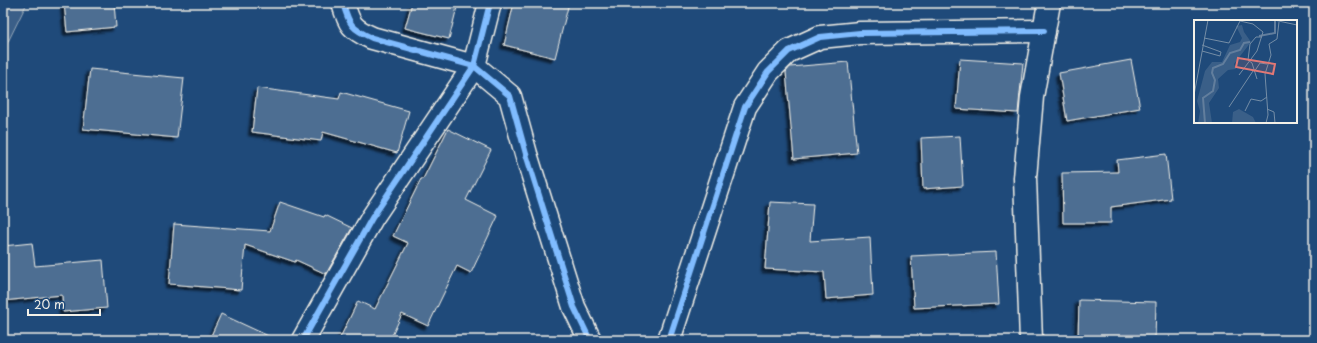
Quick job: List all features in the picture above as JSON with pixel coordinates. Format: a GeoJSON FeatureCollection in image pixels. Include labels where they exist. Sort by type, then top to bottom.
{"type":"FeatureCollection","features":[{"type":"Feature","properties":{"kind":"street"},"geometry":{"type":"LineString","coordinates":[[343,3],[347,20],[362,34],[474,66],[510,96],[526,154],[574,307],[590,340]]}},
{"type":"Feature","properties":{"kind":"street"},"geometry":{"type":"LineString","coordinates":[[303,340],[372,218],[474,66],[490,3]]}},
{"type":"Feature","properties":{"kind":"street"},"geometry":{"type":"LineString","coordinates":[[1032,340],[1025,178],[1032,97],[1050,3]]}},
{"type":"Feature","properties":{"kind":"street"},"geometry":{"type":"LineString","coordinates":[[669,340],[745,107],[768,72],[789,51],[820,37],[860,33],[1044,31]]}},
{"type":"Feature","properties":{"kind":"shaded area"},"geometry":{"type":"Polygon","coordinates":[[[3,3],[27,3],[3,52],[3,3]]]}},
{"type":"Feature","properties":{"kind":"building"},"geometry":{"type":"Polygon","coordinates":[[[64,3],[114,3],[116,27],[67,32],[64,3]]]}},
{"type":"Feature","properties":{"kind":"building"},"geometry":{"type":"Polygon","coordinates":[[[412,3],[458,3],[449,39],[405,28],[412,3]]]}},
{"type":"Feature","properties":{"kind":"building"},"geometry":{"type":"Polygon","coordinates":[[[514,3],[569,3],[555,58],[504,45],[514,3]]]}},
{"type":"Feature","properties":{"kind":"building"},"geometry":{"type":"Polygon","coordinates":[[[960,59],[1023,63],[1018,113],[956,109],[960,59]]]}},
{"type":"Feature","properties":{"kind":"building"},"geometry":{"type":"Polygon","coordinates":[[[1131,60],[1140,108],[1067,121],[1059,73],[1131,60]]]}},
{"type":"Feature","properties":{"kind":"building"},"geometry":{"type":"Polygon","coordinates":[[[848,62],[857,153],[794,159],[786,72],[790,67],[848,62]]]}},
{"type":"Feature","properties":{"kind":"building"},"geometry":{"type":"Polygon","coordinates":[[[90,69],[184,78],[177,138],[83,129],[90,69]]]}},
{"type":"Feature","properties":{"kind":"building"},"geometry":{"type":"Polygon","coordinates":[[[257,88],[339,99],[341,92],[409,111],[397,153],[323,132],[321,141],[252,132],[257,88]]]}},
{"type":"Feature","properties":{"kind":"building"},"geometry":{"type":"Polygon","coordinates":[[[448,129],[491,150],[466,200],[498,216],[471,273],[457,266],[428,326],[402,314],[390,340],[339,340],[358,301],[375,309],[408,243],[393,236],[448,129]]]}},
{"type":"Feature","properties":{"kind":"building"},"geometry":{"type":"Polygon","coordinates":[[[960,136],[963,186],[923,189],[921,138],[960,136]]]}},
{"type":"Feature","properties":{"kind":"building"},"geometry":{"type":"Polygon","coordinates":[[[1166,154],[1171,199],[1111,207],[1111,223],[1063,223],[1062,173],[1118,172],[1117,160],[1166,154]]]}},
{"type":"Feature","properties":{"kind":"building"},"geometry":{"type":"Polygon","coordinates":[[[280,202],[324,217],[325,215],[352,228],[326,274],[296,260],[295,262],[245,245],[241,290],[169,284],[174,224],[270,231],[280,202]]]}},
{"type":"Feature","properties":{"kind":"building"},"geometry":{"type":"Polygon","coordinates":[[[770,202],[813,204],[810,241],[870,237],[873,295],[826,299],[824,272],[765,269],[770,202]]]}},
{"type":"Feature","properties":{"kind":"building"},"geometry":{"type":"Polygon","coordinates":[[[32,243],[35,266],[103,260],[107,308],[63,312],[62,295],[3,301],[3,246],[32,243]]]}},
{"type":"Feature","properties":{"kind":"building"},"geometry":{"type":"Polygon","coordinates":[[[996,252],[999,304],[914,308],[911,256],[996,252]]]}},
{"type":"Feature","properties":{"kind":"building"},"geometry":{"type":"Polygon","coordinates":[[[1079,300],[1156,302],[1155,340],[1078,340],[1079,300]]]}},
{"type":"Feature","properties":{"kind":"building"},"geometry":{"type":"Polygon","coordinates":[[[221,314],[277,340],[209,340],[221,314]]]}},
{"type":"Feature","properties":{"kind":"cycle path"},"geometry":{"type":"LineString","coordinates":[[343,3],[347,16],[352,25],[360,32],[372,38],[474,66],[510,96],[526,154],[574,307],[590,340]]}},
{"type":"Feature","properties":{"kind":"cycle path"},"geometry":{"type":"LineString","coordinates":[[303,340],[372,218],[474,66],[490,3]]}},
{"type":"Feature","properties":{"kind":"cycle path"},"geometry":{"type":"LineString","coordinates":[[669,340],[745,107],[768,72],[789,51],[820,37],[860,33],[1044,31]]}}]}
